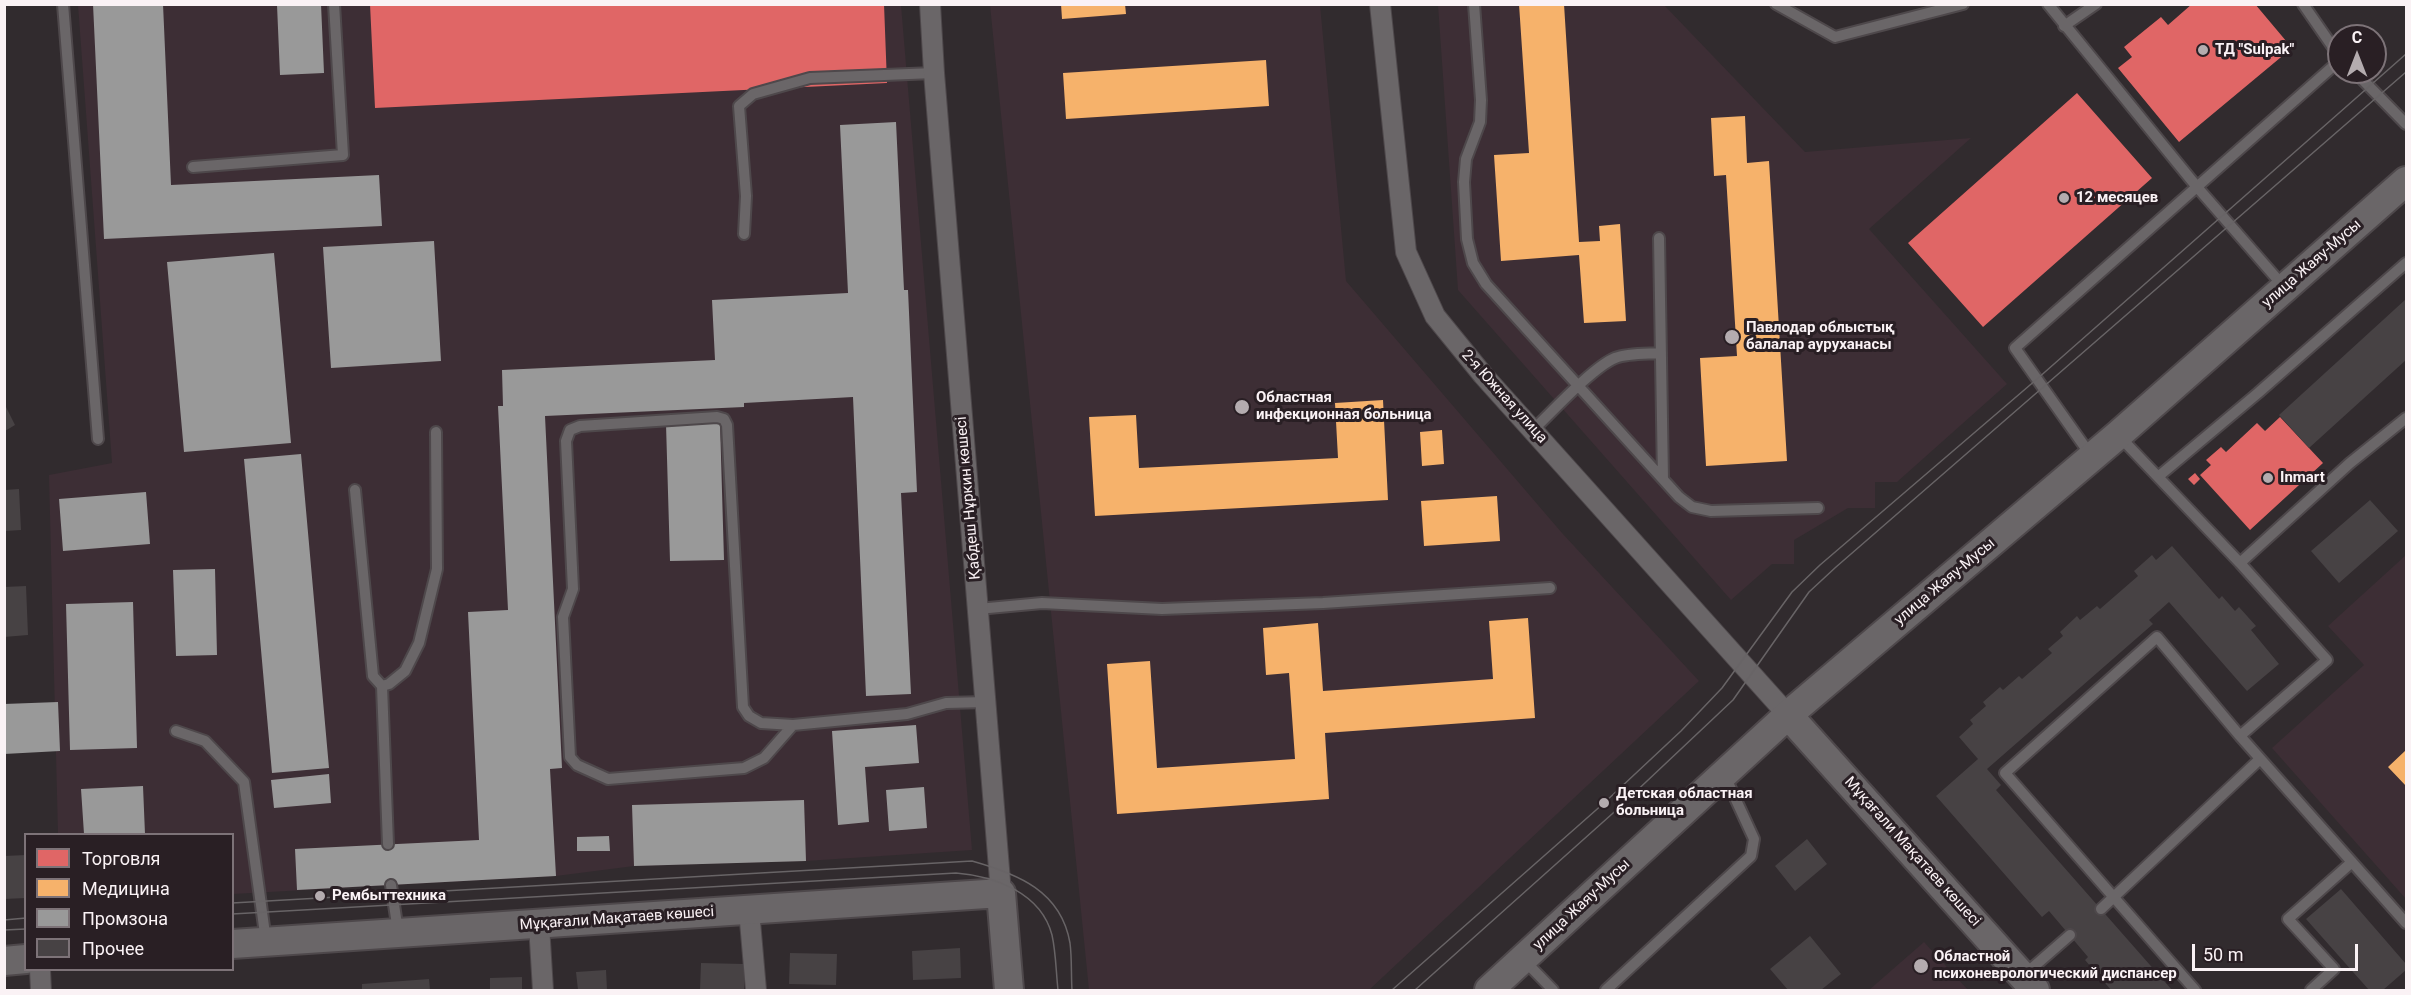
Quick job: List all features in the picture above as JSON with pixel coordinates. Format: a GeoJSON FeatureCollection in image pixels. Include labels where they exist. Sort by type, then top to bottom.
{"type":"FeatureCollection","features":[{"type":"Feature","properties":{"kind":"main road","name":"улица Жаяу-Мусы"},"geometry":{"type":"LineString","coordinates":[[1489,990],[1788,715],[2093,457],[2406,181]]}},
{"type":"Feature","properties":{"kind":"main road","name":"Мұқағали Мақатаев көшесі"},"geometry":{"type":"LineString","coordinates":[[1788,715],[2029,983]]}},
{"type":"Feature","properties":{"kind":"main road","name":"Мұқағали Мақатаев көшесі"},"geometry":{"type":"LineString","coordinates":[[234,944],[1001,893]]}},
{"type":"Feature","properties":{"kind":"main road","name":"Қабдеш Нұркин көшесі"},"geometry":{"type":"LineString","coordinates":[[1001,893],[1009,990]]}},
{"type":"Feature","properties":{"kind":"main road"},"geometry":{"type":"LineString","coordinates":[[4,961],[24,959]]}},
{"type":"Feature","properties":{"kind":"street","name":"Қабдеш Нұркин көшесі"},"geometry":{"type":"LineString","coordinates":[[930,4],[1001,893]]}},
{"type":"Feature","properties":{"kind":"street","name":"2-я Южная улица"},"geometry":{"type":"LineString","coordinates":[[1380,4],[1406,252],[1435,316],[1483,375],[1788,715]]}},
{"type":"Feature","properties":{"kind":"street"},"geometry":{"type":"LineString","coordinates":[[749,910],[756,990]]}},
{"type":"Feature","properties":{"kind":"street"},"geometry":{"type":"LineString","coordinates":[[539,925],[543,990]]}},
{"type":"Feature","properties":{"kind":"street"},"geometry":{"type":"LineString","coordinates":[[40,971],[41,990]]}},
{"type":"Feature","properties":{"kind":"lane"},"geometry":{"type":"LineString","coordinates":[[63,4],[98,439]]}},
{"type":"Feature","properties":{"kind":"lane"},"geometry":{"type":"LineString","coordinates":[[194,167],[343,155],[334,4]]}},
{"type":"Feature","properties":{"kind":"lane"},"geometry":{"type":"LineString","coordinates":[[1474,4],[1481,100],[1480,122],[1466,159],[1464,182],[1467,239],[1473,262],[1486,284],[1679,497],[1692,507],[1711,511],[1818,508]]}},
{"type":"Feature","properties":{"kind":"lane"},"geometry":{"type":"LineString","coordinates":[[1776,4],[1835,37],[1963,4]]}},
{"type":"Feature","properties":{"kind":"lane"},"geometry":{"type":"LineString","coordinates":[[2048,4],[2197,187],[2285,288]]}},
{"type":"Feature","properties":{"kind":"lane"},"geometry":{"type":"LineString","coordinates":[[2064,26],[2096,4]]}},
{"type":"Feature","properties":{"kind":"lane"},"geometry":{"type":"LineString","coordinates":[[2303,4],[2327,39]]}},
{"type":"Feature","properties":{"kind":"lane"},"geometry":{"type":"LineString","coordinates":[[2093,457],[2015,348],[2327,72]]}},
{"type":"Feature","properties":{"kind":"lane"},"geometry":{"type":"LineString","coordinates":[[744,234],[746,196],[739,106],[753,94],[810,78],[934,73]]}},
{"type":"Feature","properties":{"kind":"lane"},"geometry":{"type":"LineString","coordinates":[[2367,84],[2406,124]]}},
{"type":"Feature","properties":{"kind":"lane"},"geometry":{"type":"LineString","coordinates":[[1659,238],[1663,478]]}},
{"type":"Feature","properties":{"kind":"lane"},"geometry":{"type":"LineString","coordinates":[[2158,476],[2258,393],[2406,263]]}},
{"type":"Feature","properties":{"kind":"lane"},"geometry":{"type":"LineString","coordinates":[[1533,430],[1599,369],[1615,358],[1661,353]]}},
{"type":"Feature","properties":{"kind":"lane"},"geometry":{"type":"LineString","coordinates":[[793,725],[765,758],[744,768],[608,779],[577,765],[570,757],[563,617],[573,589],[566,441],[570,430],[580,426],[717,417],[724,419],[727,425],[743,707],[749,716],[761,723],[793,725],[907,714],[946,703],[986,702]]}},
{"type":"Feature","properties":{"kind":"lane"},"geometry":{"type":"LineString","coordinates":[[2240,563],[2350,463],[2406,418]]}},
{"type":"Feature","properties":{"kind":"lane"},"geometry":{"type":"LineString","coordinates":[[382,686],[389,684],[405,671],[419,643],[437,569],[436,432]]}},
{"type":"Feature","properties":{"kind":"lane"},"geometry":{"type":"LineString","coordinates":[[2118,435],[2240,563],[2327,660],[2240,736]]}},
{"type":"Feature","properties":{"kind":"lane"},"geometry":{"type":"LineString","coordinates":[[355,490],[374,676],[382,686],[388,844]]}},
{"type":"Feature","properties":{"kind":"lane"},"geometry":{"type":"LineString","coordinates":[[978,609],[1042,603],[1162,609],[1323,603],[1551,588]]}},
{"type":"Feature","properties":{"kind":"lane"},"geometry":{"type":"LineString","coordinates":[[2194,990],[2005,773],[2157,637],[2260,759],[2406,923]]}},
{"type":"Feature","properties":{"kind":"lane"},"geometry":{"type":"LineString","coordinates":[[176,730],[205,741],[244,782],[266,941]]}},
{"type":"Feature","properties":{"kind":"lane"},"geometry":{"type":"LineString","coordinates":[[2101,909],[2260,759]]}},
{"type":"Feature","properties":{"kind":"lane"},"geometry":{"type":"LineString","coordinates":[[1606,990],[1751,856],[1754,839],[1724,774]]}},
{"type":"Feature","properties":{"kind":"lane"},"geometry":{"type":"LineString","coordinates":[[2311,990],[2334,969],[2288,919],[2352,862]]}},
{"type":"Feature","properties":{"kind":"lane"},"geometry":{"type":"LineString","coordinates":[[391,885],[399,934]]}},
{"type":"Feature","properties":{"kind":"lane"},"geometry":{"type":"LineString","coordinates":[[2029,983],[2070,935]]}},
{"type":"Feature","properties":{"kind":"lane"},"geometry":{"type":"LineString","coordinates":[[1523,959],[1553,990]]}},
{"type":"Feature","properties":{"kind":"shaded area"},"geometry":{"type":"Polygon","coordinates":[[[78,5],[901,5],[972,850],[806,861],[634,866],[556,876],[234,894],[234,833],[58,833],[49,475],[112,463],[78,5]]]}},
{"type":"Feature","properties":{"kind":"shaded area","name":"Областная инфекционная больница"},"geometry":{"type":"Polygon","coordinates":[[[990,5],[1320,5],[1346,281],[1562,533],[1699,681],[1369,990],[1089,990],[990,5]]]}},
{"type":"Feature","properties":{"kind":"shaded area","name":"Павлодар облыстық балалар ауруханасы"},"geometry":{"type":"Polygon","coordinates":[[[1438,5],[1664,5],[1805,152],[1971,138],[1869,229],[2007,384],[1897,482],[1875,482],[1875,508],[1848,508],[1794,540],[1794,564],[1772,564],[1731,600],[1458,290],[1438,5]]]}},
{"type":"Feature","properties":{"kind":"shaded area"},"geometry":{"type":"Polygon","coordinates":[[[2406,555],[2406,899],[2272,748],[2364,665],[2328,626],[2406,555]]]}},
{"type":"Feature","properties":{"kind":"shaded area","name":"Областной психоневрологический диспансер"},"geometry":{"type":"Polygon","coordinates":[[[1924,942],[1968,990],[1869,990],[1924,942]]]}},
{"type":"Feature","properties":{"kind":"building: Торговля"},"geometry":{"type":"Polygon","coordinates":[[[370,4],[884,4],[887,83],[375,108],[370,4]]]}},
{"type":"Feature","properties":{"kind":"building: Торговля"},"geometry":{"type":"Polygon","coordinates":[[[2192,4],[2255,4],[2292,48],[2179,142],[2118,68],[2132,57],[2124,47],[2161,17],[2168,25],[2192,4]]]}},
{"type":"Feature","properties":{"kind":"building: Торговля"},"geometry":{"type":"Polygon","coordinates":[[[2077,93],[2152,178],[1983,327],[1908,243],[2077,93]]]}},
{"type":"Feature","properties":{"kind":"building: Торговля"},"geometry":{"type":"Polygon","coordinates":[[[2280,417],[2323,463],[2250,530],[2200,475],[2211,465],[2206,460],[2221,447],[2226,452],[2257,423],[2265,431],[2280,417]]]}},
{"type":"Feature","properties":{"kind":"building: Торговля"},"geometry":{"type":"Polygon","coordinates":[[[2195,473],[2200,479],[2194,485],[2188,479],[2195,473]]]}},
{"type":"Feature","properties":{"kind":"building: Медицина"},"geometry":{"type":"Polygon","coordinates":[[[1061,4],[1125,4],[1126,14],[1062,19],[1061,4]]]}},
{"type":"Feature","properties":{"kind":"building: Медицина"},"geometry":{"type":"Polygon","coordinates":[[[1519,4],[1564,4],[1579,242],[1600,241],[1599,226],[1620,224],[1626,321],[1584,323],[1579,255],[1501,261],[1494,155],[1529,153],[1519,4]]]}},
{"type":"Feature","properties":{"kind":"building: Медицина"},"geometry":{"type":"Polygon","coordinates":[[[1266,60],[1269,106],[1066,119],[1063,73],[1266,60]]]}},
{"type":"Feature","properties":{"kind":"building: Медицина"},"geometry":{"type":"Polygon","coordinates":[[[1745,116],[1747,163],[1769,161],[1787,461],[1706,466],[1700,358],[1737,356],[1726,175],[1714,176],[1711,118],[1745,116]]]}},
{"type":"Feature","properties":{"kind":"building: Медицина"},"geometry":{"type":"Polygon","coordinates":[[[1383,400],[1388,500],[1095,516],[1089,417],[1136,415],[1139,468],[1338,458],[1335,403],[1383,400]]]}},
{"type":"Feature","properties":{"kind":"building: Медицина"},"geometry":{"type":"Polygon","coordinates":[[[1442,430],[1444,464],[1422,466],[1420,432],[1442,430]]]}},
{"type":"Feature","properties":{"kind":"building: Медицина"},"geometry":{"type":"Polygon","coordinates":[[[1497,496],[1500,541],[1424,546],[1421,501],[1497,496]]]}},
{"type":"Feature","properties":{"kind":"building: Медицина"},"geometry":{"type":"Polygon","coordinates":[[[1528,618],[1535,718],[1325,733],[1329,799],[1117,814],[1107,664],[1150,661],[1157,768],[1295,759],[1289,673],[1266,675],[1263,628],[1318,623],[1323,691],[1493,679],[1489,621],[1528,618]]]}},
{"type":"Feature","properties":{"kind":"building: Медицина"},"geometry":{"type":"Polygon","coordinates":[[[2406,750],[2406,786],[2388,767],[2406,750]]]}},
{"type":"Feature","properties":{"kind":"building: Промзона"},"geometry":{"type":"Polygon","coordinates":[[[93,4],[163,4],[171,185],[379,175],[382,226],[104,239],[93,4]]]}},
{"type":"Feature","properties":{"kind":"building: Промзона"},"geometry":{"type":"Polygon","coordinates":[[[321,4],[324,73],[280,75],[277,5],[321,4]]]}},
{"type":"Feature","properties":{"kind":"building: Промзона"},"geometry":{"type":"Polygon","coordinates":[[[896,122],[904,290],[908,290],[917,492],[901,493],[911,694],[866,696],[853,397],[744,403],[744,407],[545,416],[562,768],[550,769],[556,876],[297,890],[295,849],[479,840],[468,612],[508,610],[498,406],[503,406],[502,370],[715,360],[712,300],[848,293],[840,125],[896,122]]]}},
{"type":"Feature","properties":{"kind":"building: Промзона"},"geometry":{"type":"Polygon","coordinates":[[[434,241],[441,361],[331,368],[323,247],[434,241]]]}},
{"type":"Feature","properties":{"kind":"building: Промзона"},"geometry":{"type":"Polygon","coordinates":[[[274,253],[291,443],[184,452],[167,262],[274,253]]]}},
{"type":"Feature","properties":{"kind":"building: Промзона"},"geometry":{"type":"Polygon","coordinates":[[[720,422],[724,560],[670,561],[666,424],[720,422]]]}},
{"type":"Feature","properties":{"kind":"building: Промзона"},"geometry":{"type":"Polygon","coordinates":[[[301,454],[329,768],[272,773],[244,459],[301,454]]]}},
{"type":"Feature","properties":{"kind":"building: Промзона"},"geometry":{"type":"Polygon","coordinates":[[[146,492],[150,544],[63,551],[59,499],[146,492]]]}},
{"type":"Feature","properties":{"kind":"building: Промзона"},"geometry":{"type":"Polygon","coordinates":[[[215,569],[217,655],[176,656],[173,570],[215,569]]]}},
{"type":"Feature","properties":{"kind":"building: Промзона"},"geometry":{"type":"Polygon","coordinates":[[[133,602],[137,748],[70,750],[66,604],[133,602]]]}},
{"type":"Feature","properties":{"kind":"building: Промзона"},"geometry":{"type":"Polygon","coordinates":[[[58,702],[60,751],[4,754],[4,704],[58,702]]]}},
{"type":"Feature","properties":{"kind":"building: Промзона"},"geometry":{"type":"Polygon","coordinates":[[[916,725],[919,763],[865,767],[869,822],[838,825],[832,731],[916,725]]]}},
{"type":"Feature","properties":{"kind":"building: Промзона"},"geometry":{"type":"Polygon","coordinates":[[[329,774],[331,803],[274,808],[271,780],[329,774]]]}},
{"type":"Feature","properties":{"kind":"building: Промзона"},"geometry":{"type":"Polygon","coordinates":[[[143,786],[145,833],[84,833],[81,789],[143,786]]]}},
{"type":"Feature","properties":{"kind":"building: Промзона"},"geometry":{"type":"Polygon","coordinates":[[[924,787],[927,828],[889,831],[886,790],[924,787]]]}},
{"type":"Feature","properties":{"kind":"building: Промзона"},"geometry":{"type":"Polygon","coordinates":[[[804,800],[806,861],[634,866],[632,805],[804,800]]]}},
{"type":"Feature","properties":{"kind":"building: Промзона"},"geometry":{"type":"Polygon","coordinates":[[[609,836],[610,851],[577,851],[577,837],[609,836]]]}},
{"type":"Feature","properties":{"kind":"building: Прочее"},"geometry":{"type":"Polygon","coordinates":[[[2406,299],[2406,360],[2309,448],[2279,415],[2406,299]]]}},
{"type":"Feature","properties":{"kind":"building: Прочее"},"geometry":{"type":"Polygon","coordinates":[[[5,405],[15,425],[5,431],[5,405]]]}},
{"type":"Feature","properties":{"kind":"building: Прочее"},"geometry":{"type":"Polygon","coordinates":[[[19,489],[21,530],[5,531],[5,490],[19,489]]]}},
{"type":"Feature","properties":{"kind":"building: Прочее"},"geometry":{"type":"Polygon","coordinates":[[[2370,500],[2398,531],[2339,583],[2311,551],[2370,500]]]}},
{"type":"Feature","properties":{"kind":"building: Прочее"},"geometry":{"type":"Polygon","coordinates":[[[2172,546],[2219,599],[2222,596],[2235,611],[2239,607],[2256,626],[2251,630],[2279,664],[2247,691],[2169,602],[2149,620],[2153,624],[1987,769],[2001,785],[1996,790],[2172,990],[2111,990],[2085,960],[2088,957],[2049,911],[2042,917],[1936,796],[1978,759],[1959,737],[1973,724],[1970,720],[1986,706],[1983,702],[2000,687],[2003,690],[2019,676],[2022,679],[2052,653],[2048,649],[2063,636],[2060,632],[2077,616],[2080,620],[2097,606],[2100,609],[2138,576],[2134,571],[2152,555],[2156,560],[2172,546]]]}},
{"type":"Feature","properties":{"kind":"building: Прочее"},"geometry":{"type":"Polygon","coordinates":[[[26,586],[28,635],[4,637],[4,587],[26,586]]]}},
{"type":"Feature","properties":{"kind":"building: Прочее"},"geometry":{"type":"Polygon","coordinates":[[[1807,839],[1827,864],[1795,891],[1775,866],[1807,839]]]}},
{"type":"Feature","properties":{"kind":"building: Прочее"},"geometry":{"type":"Polygon","coordinates":[[[24,855],[24,898],[4,899],[4,856],[24,855]]]}},
{"type":"Feature","properties":{"kind":"building: Прочее"},"geometry":{"type":"Polygon","coordinates":[[[2341,889],[2406,964],[2406,970],[2383,990],[2369,990],[2306,919],[2341,889]]]}},
{"type":"Feature","properties":{"kind":"building: Прочее"},"geometry":{"type":"Polygon","coordinates":[[[1810,936],[1841,974],[1821,990],[1788,990],[1770,969],[1810,936]]]}},
{"type":"Feature","properties":{"kind":"building: Прочее"},"geometry":{"type":"Polygon","coordinates":[[[960,948],[961,978],[913,980],[912,951],[960,948]]]}},
{"type":"Feature","properties":{"kind":"building: Прочее"},"geometry":{"type":"Polygon","coordinates":[[[790,953],[837,954],[836,985],[789,984],[790,953]]]}},
{"type":"Feature","properties":{"kind":"building: Прочее"},"geometry":{"type":"Polygon","coordinates":[[[701,963],[744,964],[744,990],[700,990],[701,963]]]}},
{"type":"Feature","properties":{"kind":"building: Прочее"},"geometry":{"type":"Polygon","coordinates":[[[606,970],[607,990],[578,990],[576,972],[606,970]]]}},
{"type":"Feature","properties":{"kind":"building: Прочее"},"geometry":{"type":"Polygon","coordinates":[[[522,977],[522,990],[490,990],[490,978],[522,977]]]}},
{"type":"Feature","properties":{"kind":"building: Прочее"},"geometry":{"type":"Polygon","coordinates":[[[429,979],[430,990],[362,990],[362,984],[429,979]]]}},
{"type":"Feature","properties":{"kind":"tram line"},"geometry":{"type":"LineString","coordinates":[[1392,990],[1604,803],[1681,731],[1722,688],[1792,592],[1820,565],[2037,379],[2406,54]]}},
{"type":"Feature","properties":{"kind":"tram line"},"geometry":{"type":"LineString","coordinates":[[1415,990],[1612,814],[1733,700],[1809,592],[2406,72]]}},
{"type":"Feature","properties":{"kind":"tram line"},"geometry":{"type":"LineString","coordinates":[[234,903],[972,861],[1005,872],[1035,887],[1057,910],[1065,925],[1070,943],[1072,990]]}},
{"type":"Feature","properties":{"kind":"tram line"},"geometry":{"type":"LineString","coordinates":[[234,914],[956,873],[1001,883],[1014,889],[1038,908],[1052,935],[1058,990]]}},
{"type":"Feature","properties":{"kind":"tram line"},"geometry":{"type":"LineString","coordinates":[[4,920],[24,918]]}},
{"type":"Feature","properties":{"kind":"tram line"},"geometry":{"type":"LineString","coordinates":[[4,930],[24,929]]}},
{"type":"Feature","properties":{"kind":"place","name":"ТД \"Sulpak\""},"geometry":{"type":"Point","coordinates":[2203,50]}},
{"type":"Feature","properties":{"kind":"place","name":"12 месяцев"},"geometry":{"type":"Point","coordinates":[2064,198]}},
{"type":"Feature","properties":{"kind":"place","name":"Павлодар облыстық балалар ауруханасы"},"geometry":{"type":"Point","coordinates":[1732,337]}},
{"type":"Feature","properties":{"kind":"place","name":"Областная инфекционная больница"},"geometry":{"type":"Point","coordinates":[1242,407]}},
{"type":"Feature","properties":{"kind":"place","name":"Inmart"},"geometry":{"type":"Point","coordinates":[2268,478]}},
{"type":"Feature","properties":{"kind":"place","name":"Детская областная больница"},"geometry":{"type":"Point","coordinates":[1604,803]}},
{"type":"Feature","properties":{"kind":"place","name":"Рембыттехника"},"geometry":{"type":"Point","coordinates":[320,896]}},
{"type":"Feature","properties":{"kind":"place","name":"Областной психоневрологический диспансер"},"geometry":{"type":"Point","coordinates":[1921,966]}}]}
